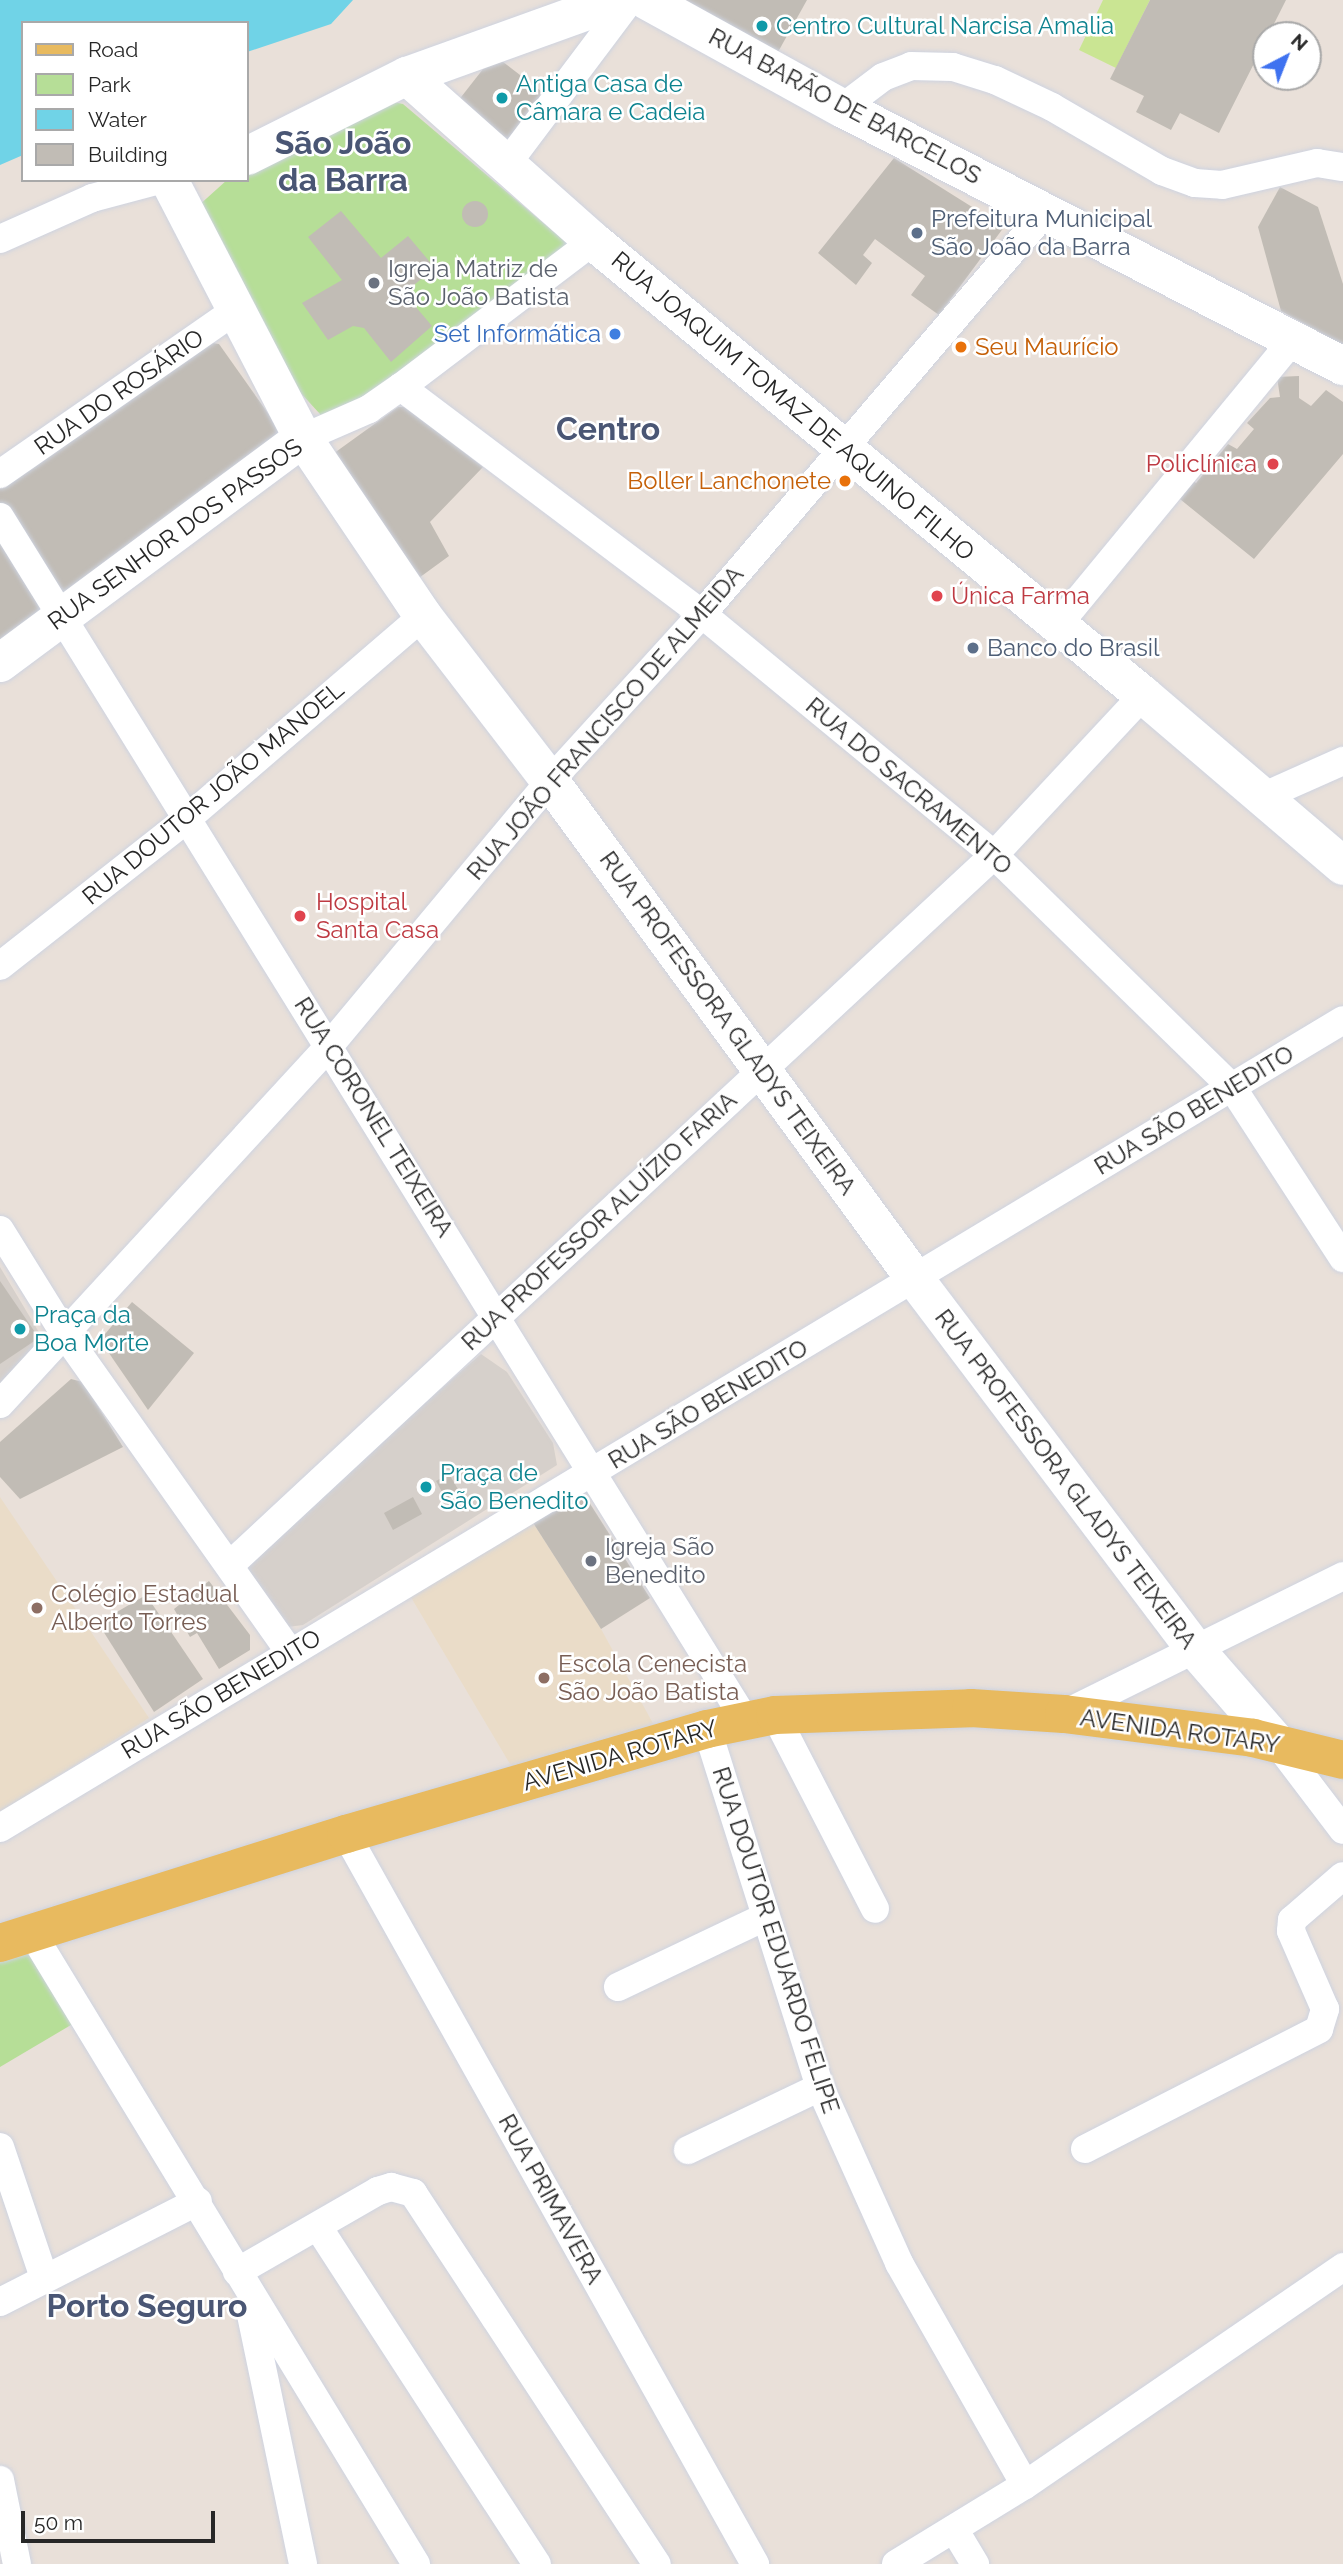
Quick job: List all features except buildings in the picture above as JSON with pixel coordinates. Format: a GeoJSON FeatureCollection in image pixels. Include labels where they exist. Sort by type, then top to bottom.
{"type":"FeatureCollection","features":[{"type":"Feature","properties":{"kind":"main road"},"geometry":{"type":"LineString","coordinates":[[248,156],[407,76],[618,0]]}},
{"type":"Feature","properties":{"kind":"main road","name":"RUA BARÃO DE BARCELOS"},"geometry":{"type":"LineString","coordinates":[[646,0],[842,107],[1047,210],[1343,366]]}},
{"type":"Feature","properties":{"kind":"main road","name":"RUA JOAQUIM TOMAZ DE AQUINO FILHO"},"geometry":{"type":"LineString","coordinates":[[407,76],[593,241],[1143,695],[1343,866]]}},
{"type":"Feature","properties":{"kind":"main road","name":"RUA PROFESSORA GLADYS TEIXEIRA"},"geometry":{"type":"LineString","coordinates":[[170,182],[303,438],[423,617],[550,781],[915,1279],[1195,1649],[1277,1743]]}},
{"type":"Feature","properties":{"kind":"main road","name":"RUA SENHOR DOS PASSOS"},"geometry":{"type":"LineString","coordinates":[[0,663],[303,438]]}},
{"type":"Feature","properties":{"kind":"main road","name":"AVENIDA ROTARY"},"geometry":{"type":"LineString","coordinates":[[16,1938],[346,1834],[707,1729],[760,1718],[971,1708],[1063,1714],[1277,1743],[1343,1760]]}},
{"type":"Feature","properties":{"kind":"street"},"geometry":{"type":"LineString","coordinates":[[506,165],[631,0]]}},
{"type":"Feature","properties":{"kind":"street"},"geometry":{"type":"LineString","coordinates":[[842,107],[883,77],[911,66],[953,67],[995,80],[1052,107],[1163,171],[1195,183],[1222,185],[1317,163],[1343,167]]}},
{"type":"Feature","properties":{"kind":"street"},"geometry":{"type":"LineString","coordinates":[[0,239],[92,198],[152,182]]}},
{"type":"Feature","properties":{"kind":"street","name":"RUA JOÃO FRANCISCO DE ALMEIDA"},"geometry":{"type":"LineString","coordinates":[[0,1404],[66,1336],[330,1045],[550,781],[702,614],[1047,210]]}},
{"type":"Feature","properties":{"kind":"street","name":"RUA SENHOR DOS PASSOS"},"geometry":{"type":"LineString","coordinates":[[303,438],[369,409],[593,241]]}},
{"type":"Feature","properties":{"kind":"street","name":"RUA DO ROSÁRIO"},"geometry":{"type":"LineString","coordinates":[[0,474],[237,309]]}},
{"type":"Feature","properties":{"kind":"street"},"geometry":{"type":"LineString","coordinates":[[1058,626],[1294,338]]}},
{"type":"Feature","properties":{"kind":"street","name":"RUA DO SACRAMENTO"},"geometry":{"type":"LineString","coordinates":[[401,387],[702,614],[994,855],[1232,1087],[1343,1258]]}},
{"type":"Feature","properties":{"kind":"street","name":"RUA CORONEL TEIXEIRA"},"geometry":{"type":"LineString","coordinates":[[0,517],[330,1045],[591,1474],[760,1718],[876,1909]]}},
{"type":"Feature","properties":{"kind":"street","name":"RUA DOUTOR JOÃO MANOEL"},"geometry":{"type":"LineString","coordinates":[[0,966],[188,818],[423,617]]}},
{"type":"Feature","properties":{"kind":"street","name":"RUA PROFESSOR ALUÍZIO FARIA"},"geometry":{"type":"LineString","coordinates":[[230,1565],[994,855],[1143,695]]}},
{"type":"Feature","properties":{"kind":"street"},"geometry":{"type":"LineString","coordinates":[[1262,797],[1343,761]]}},
{"type":"Feature","properties":{"kind":"street","name":"RUA SÃO BENEDITO"},"geometry":{"type":"LineString","coordinates":[[0,1828],[1343,1020]]}},
{"type":"Feature","properties":{"kind":"street"},"geometry":{"type":"LineString","coordinates":[[0,1230],[66,1336],[290,1652]]}},
{"type":"Feature","properties":{"kind":"street"},"geometry":{"type":"LineString","coordinates":[[1063,1714],[1343,1576]]}},
{"type":"Feature","properties":{"kind":"street","name":"RUA DOUTOR EDUARDO FELIPE"},"geometry":{"type":"LineString","coordinates":[[707,1729],[820,2087],[899,2263],[1025,2485]]}},
{"type":"Feature","properties":{"kind":"street","name":"RUA PROFESSORA GLADYS TEIXEIRA"},"geometry":{"type":"LineString","coordinates":[[1277,1743],[1343,1830]]}},
{"type":"Feature","properties":{"kind":"street","name":"RUA PRIMAVERA"},"geometry":{"type":"LineString","coordinates":[[346,1834],[755,2564]]}},
{"type":"Feature","properties":{"kind":"street"},"geometry":{"type":"LineString","coordinates":[[1085,2149],[1319,2029],[1325,2009],[1292,1931],[1292,1920],[1343,1876]]}},
{"type":"Feature","properties":{"kind":"street"},"geometry":{"type":"LineString","coordinates":[[618,1987],[765,1917]]}},
{"type":"Feature","properties":{"kind":"street"},"geometry":{"type":"LineString","coordinates":[[16,1938],[198,2201],[242,2281],[416,2564]]}},
{"type":"Feature","properties":{"kind":"street"},"geometry":{"type":"LineString","coordinates":[[688,2150],[820,2087]]}},
{"type":"Feature","properties":{"kind":"street"},"geometry":{"type":"LineString","coordinates":[[0,2147],[44,2278]]}},
{"type":"Feature","properties":{"kind":"street"},"geometry":{"type":"LineString","coordinates":[[242,2281],[318,2227],[391,2186],[413,2193],[657,2564]]}},
{"type":"Feature","properties":{"kind":"street"},"geometry":{"type":"LineString","coordinates":[[0,2302],[198,2201]]}},
{"type":"Feature","properties":{"kind":"street"},"geometry":{"type":"LineString","coordinates":[[318,2227],[537,2564]]}},
{"type":"Feature","properties":{"kind":"street"},"geometry":{"type":"LineString","coordinates":[[896,2564],[1025,2485],[1343,2267]]}},
{"type":"Feature","properties":{"kind":"street"},"geometry":{"type":"LineString","coordinates":[[242,2281],[303,2564]]}},
{"type":"Feature","properties":{"kind":"street"},"geometry":{"type":"LineString","coordinates":[[0,2480],[17,2564]]}},
{"type":"Feature","properties":{"kind":"street"},"geometry":{"type":"LineString","coordinates":[[954,2529],[975,2564]]}},
{"type":"Feature","properties":{"kind":"shaded area","name":"Praça da Boa Morte"},"geometry":{"type":"Polygon","coordinates":[[[0,1267],[43,1339],[0,1384],[0,1267]]]}},
{"type":"Feature","properties":{"kind":"shaded area","name":"Praça de São Benedito"},"geometry":{"type":"Polygon","coordinates":[[[481,1354],[507,1372],[553,1443],[557,1465],[303,1625],[280,1628],[247,1567],[256,1550],[481,1354]]]}},
{"type":"Feature","properties":{"kind":"shaded area","name":"Colégio Estadual Alberto Torres"},"geometry":{"type":"Polygon","coordinates":[[[0,1497],[149,1718],[0,1813],[0,1497]]]}},
{"type":"Feature","properties":{"kind":"shaded area","name":"Escola Cenecista São João Batista"},"geometry":{"type":"Polygon","coordinates":[[[533,1523],[601,1629],[655,1727],[513,1769],[409,1594],[533,1523]]]}},
{"type":"Feature","properties":{"kind":"green space"},"geometry":{"type":"Polygon","coordinates":[[[1103,0],[1150,0],[1116,68],[1079,50],[1103,0]]]}},
{"type":"Feature","properties":{"kind":"green space"},"geometry":{"type":"Polygon","coordinates":[[[384,100],[403,104],[567,243],[565,255],[331,426],[297,389],[197,207],[225,182],[248,182],[248,168],[384,100]]]}},
{"type":"Feature","properties":{"kind":"green space"},"geometry":{"type":"Polygon","coordinates":[[[24,1937],[76,2022],[0,2067],[0,1945],[24,1937]]]}},
{"type":"Feature","properties":{"kind":"water"},"geometry":{"type":"Polygon","coordinates":[[[0,0],[353,0],[331,24],[248,52],[248,21],[21,21],[21,156],[0,165],[0,0]]]}},
{"type":"Feature","properties":{"kind":"place","name":"Centro Cultural Narcisa Amalia"},"geometry":{"type":"Point","coordinates":[762,26]}},
{"type":"Feature","properties":{"kind":"place","name":"Antiga Casa de Câmara e Cadeia"},"geometry":{"type":"Point","coordinates":[502,98]}},
{"type":"Feature","properties":{"kind":"place","name":"Prefeitura Municipal São João da Barra"},"geometry":{"type":"Point","coordinates":[917,233]}},
{"type":"Feature","properties":{"kind":"place","name":"Igreja Matriz de São João Batista"},"geometry":{"type":"Point","coordinates":[374,283]}},
{"type":"Feature","properties":{"kind":"place","name":"Set Informática"},"geometry":{"type":"Point","coordinates":[615,334]}},
{"type":"Feature","properties":{"kind":"place","name":"Seu Maurício"},"geometry":{"type":"Point","coordinates":[961,347]}},
{"type":"Feature","properties":{"kind":"place","name":"Policlínica"},"geometry":{"type":"Point","coordinates":[1273,464]}},
{"type":"Feature","properties":{"kind":"place","name":"Boller Lanchonete"},"geometry":{"type":"Point","coordinates":[845,481]}},
{"type":"Feature","properties":{"kind":"place","name":"Única Farma"},"geometry":{"type":"Point","coordinates":[937,596]}},
{"type":"Feature","properties":{"kind":"place","name":"Banco do Brasil"},"geometry":{"type":"Point","coordinates":[973,648]}},
{"type":"Feature","properties":{"kind":"place","name":"Hospital Santa Casa"},"geometry":{"type":"Point","coordinates":[300,916]}},
{"type":"Feature","properties":{"kind":"place","name":"Praça da Boa Morte"},"geometry":{"type":"Point","coordinates":[20,1329]}},
{"type":"Feature","properties":{"kind":"place","name":"Praça de São Benedito"},"geometry":{"type":"Point","coordinates":[426,1487]}},
{"type":"Feature","properties":{"kind":"place","name":"Igreja São Benedito"},"geometry":{"type":"Point","coordinates":[591,1561]}},
{"type":"Feature","properties":{"kind":"place","name":"Colégio Estadual Alberto Torres"},"geometry":{"type":"Point","coordinates":[37,1608]}},
{"type":"Feature","properties":{"kind":"place","name":"Escola Cenecista São João Batista"},"geometry":{"type":"Point","coordinates":[544,1678]}},
{"type":"Feature","properties":{"kind":"district","name":"São João da Barra"},"geometry":{"type":"Point","coordinates":[343,162]}},
{"type":"Feature","properties":{"kind":"district","name":"Centro"},"geometry":{"type":"Point","coordinates":[608,429]}},
{"type":"Feature","properties":{"kind":"district","name":"Porto Seguro"},"geometry":{"type":"Point","coordinates":[147,2306]}}]}
